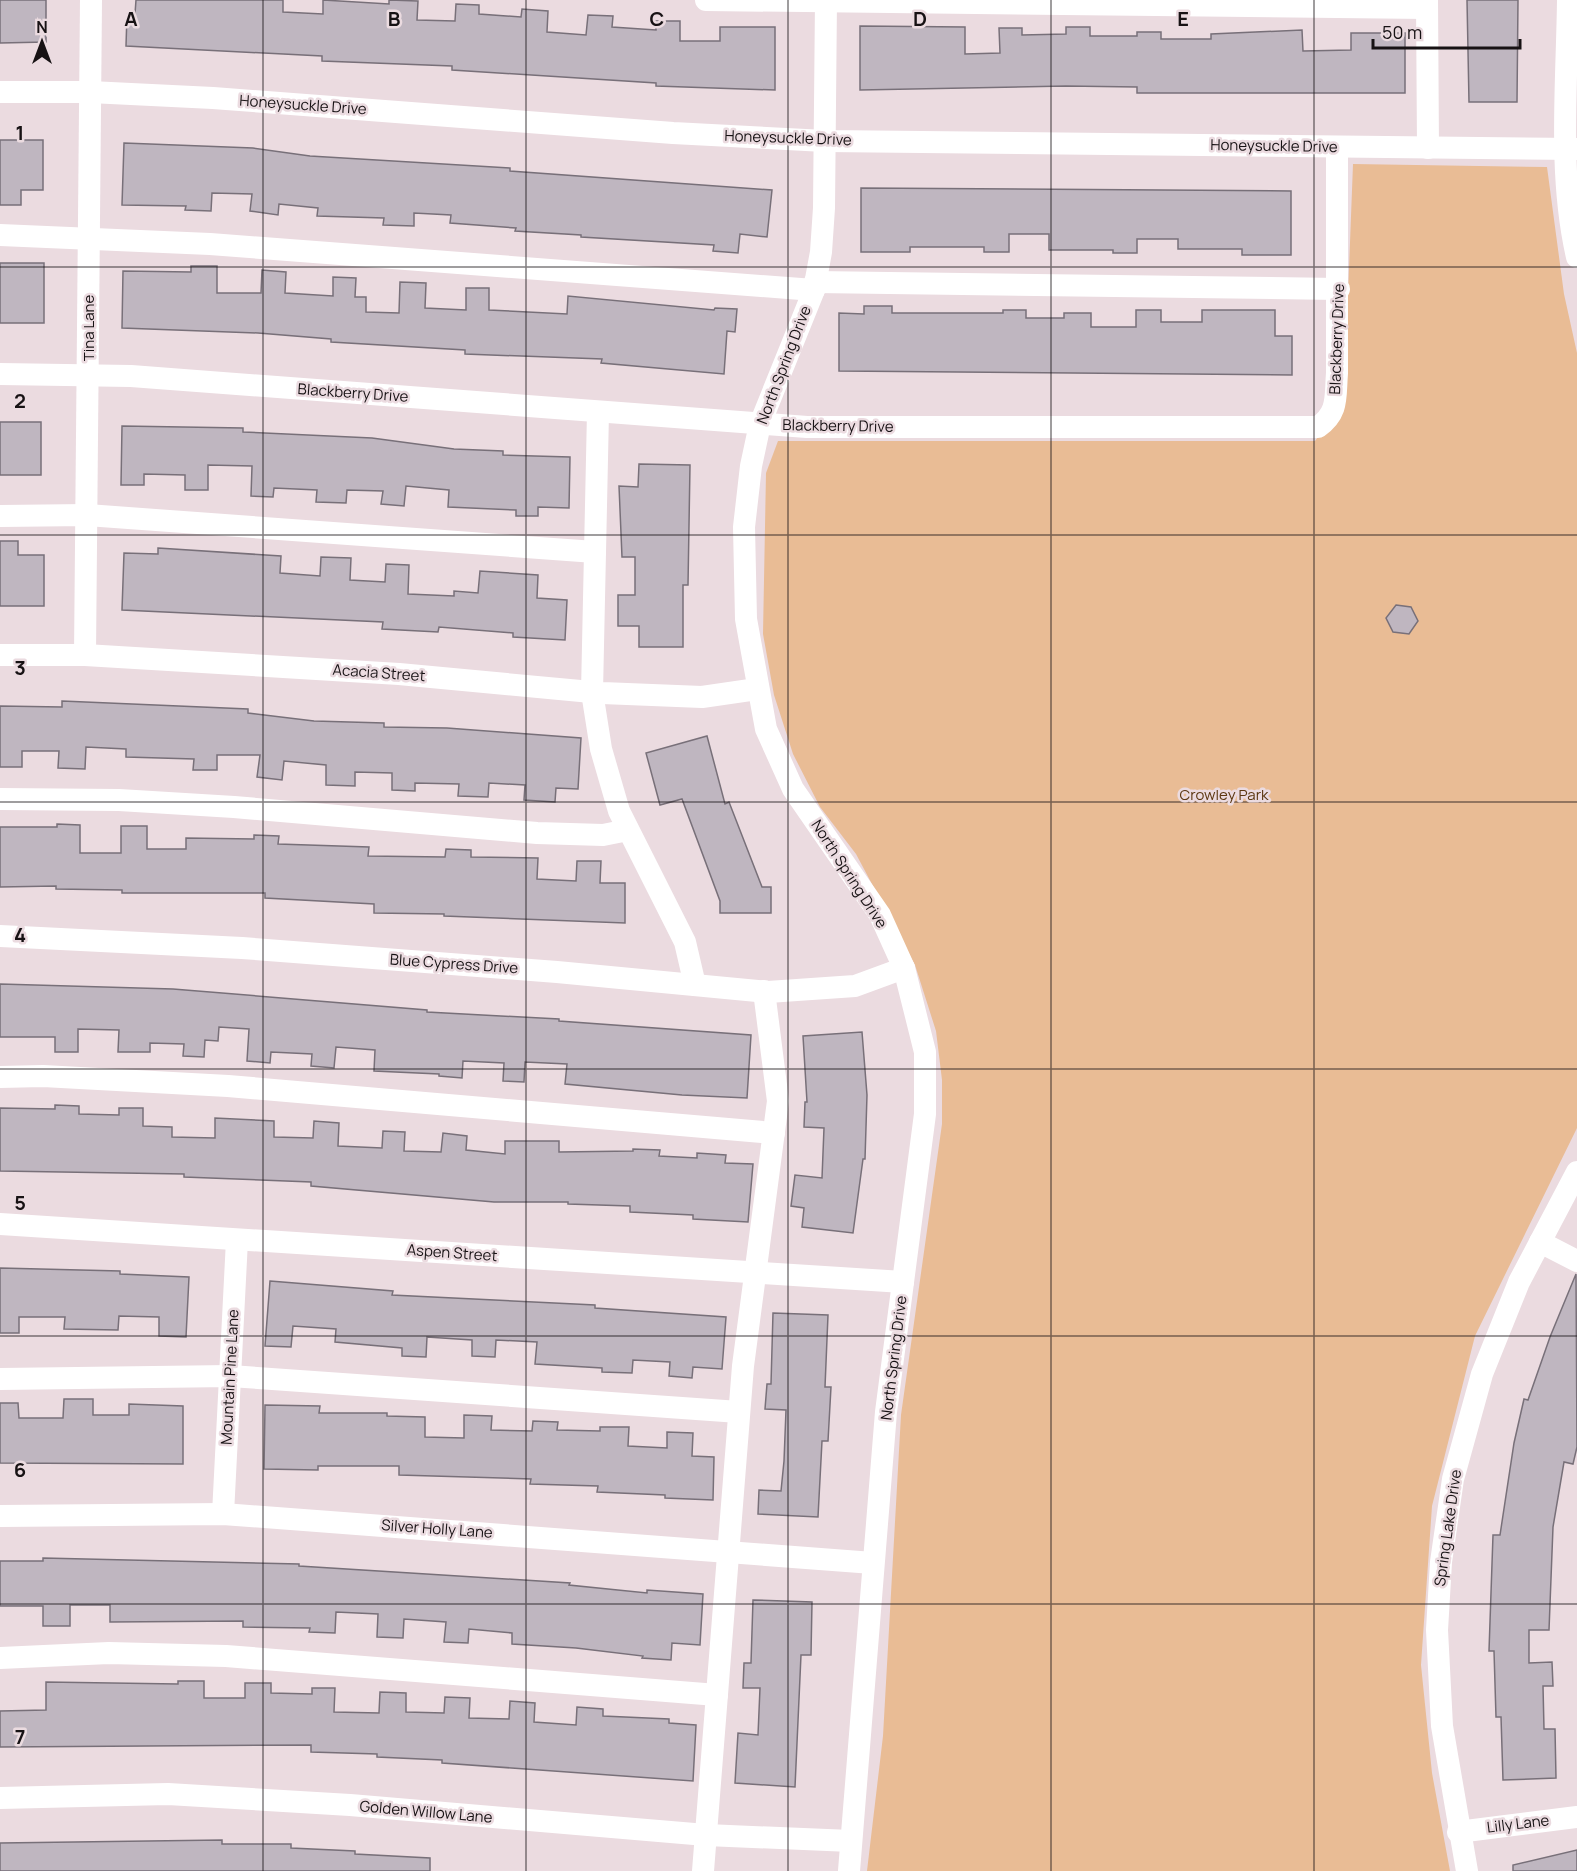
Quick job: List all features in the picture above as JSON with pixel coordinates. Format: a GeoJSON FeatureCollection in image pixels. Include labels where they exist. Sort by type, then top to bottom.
{"type":"FeatureCollection","features":[{"type":"Feature","properties":{"kind":"street","name":"Tina Lane"},"geometry":{"type":"LineString","coordinates":[[85,656],[91,0]]}},
{"type":"Feature","properties":{"kind":"street"},"geometry":{"type":"LineString","coordinates":[[706,0],[1427,4],[1428,148]]}},
{"type":"Feature","properties":{"kind":"street","name":"North Spring Drive"},"geometry":{"type":"LineString","coordinates":[[825,1],[824,208],[814,286],[760,424],[751,466],[744,527],[746,619],[766,729],[793,789],[880,915],[904,968],[925,1052],[926,1114],[886,1412],[849,1871]]}},
{"type":"Feature","properties":{"kind":"street"},"geometry":{"type":"LineString","coordinates":[[1571,6],[1572,149],[1568,190],[1577,257]]}},
{"type":"Feature","properties":{"kind":"street","name":"Honeysuckle Drive"},"geometry":{"type":"LineString","coordinates":[[0,92],[90,92],[213,98],[673,133],[825,141],[1572,149]]}},
{"type":"Feature","properties":{"kind":"street","name":"Blackberry Drive"},"geometry":{"type":"LineString","coordinates":[[0,374],[89,374],[760,424],[1079,428],[1318,427],[1330,419],[1334,405],[1339,289],[1337,147]]}},
{"type":"Feature","properties":{"kind":"street"},"geometry":{"type":"LineString","coordinates":[[0,235],[222,244],[814,286],[1339,289]]}},
{"type":"Feature","properties":{"kind":"street"},"geometry":{"type":"LineString","coordinates":[[598,412],[592,692],[601,749],[619,811],[661,890],[684,942],[695,985]]}},
{"type":"Feature","properties":{"kind":"street"},"geometry":{"type":"LineString","coordinates":[[0,516],[87,515],[595,552]]}},
{"type":"Feature","properties":{"kind":"street","name":"Acacia Street"},"geometry":{"type":"LineString","coordinates":[[0,655],[85,656],[399,674],[592,692],[702,697],[757,689]]}},
{"type":"Feature","properties":{"kind":"street"},"geometry":{"type":"LineString","coordinates":[[0,799],[119,800],[222,806],[537,833],[603,835],[628,830]]}},
{"type":"Feature","properties":{"kind":"street","name":"Blue Cypress Drive"},"geometry":{"type":"LineString","coordinates":[[0,936],[242,948],[764,991],[855,986],[904,968]]}},
{"type":"Feature","properties":{"kind":"street"},"geometry":{"type":"LineString","coordinates":[[704,1871],[739,1412],[774,1133],[778,1084],[767,1033],[764,991]]}},
{"type":"Feature","properties":{"kind":"street"},"geometry":{"type":"LineString","coordinates":[[0,1077],[43,1076],[228,1086],[774,1133]]}},
{"type":"Feature","properties":{"kind":"street","name":"Spring Lake Drive"},"geometry":{"type":"LineString","coordinates":[[1467,1871],[1458,1832],[1442,1726],[1437,1630],[1443,1550],[1453,1479],[1482,1374],[1519,1282],[1577,1172]]}},
{"type":"Feature","properties":{"kind":"street","name":"Aspen Street"},"geometry":{"type":"LineString","coordinates":[[0,1224],[903,1282]]}},
{"type":"Feature","properties":{"kind":"street","name":"Mountain Pine Lane"},"geometry":{"type":"LineString","coordinates":[[223,1514],[237,1240]]}},
{"type":"Feature","properties":{"kind":"street"},"geometry":{"type":"LineString","coordinates":[[1540,1242],[1577,1261]]}},
{"type":"Feature","properties":{"kind":"street"},"geometry":{"type":"LineString","coordinates":[[0,1379],[230,1376],[739,1412]]}},
{"type":"Feature","properties":{"kind":"street","name":"Silver Holly Lane"},"geometry":{"type":"LineString","coordinates":[[0,1516],[223,1514],[873,1563]]}},
{"type":"Feature","properties":{"kind":"street"},"geometry":{"type":"LineString","coordinates":[[0,1658],[109,1653],[226,1656],[717,1695]]}},
{"type":"Feature","properties":{"kind":"street","name":"Golden Willow Lane"},"geometry":{"type":"LineString","coordinates":[[0,1798],[168,1794],[350,1805],[706,1835],[851,1841]]}},
{"type":"Feature","properties":{"kind":"street","name":"Lilly Lane"},"geometry":{"type":"LineString","coordinates":[[1458,1832],[1577,1817]]}},
{"type":"Feature","properties":{"kind":"green space","name":"Crowley Park"},"geometry":{"type":"Polygon","coordinates":[[[1353,164],[1547,167],[1564,294],[1577,353],[1577,1128],[1475,1336],[1432,1506],[1421,1665],[1432,1773],[1450,1871],[867,1871],[883,1736],[901,1415],[942,1124],[942,1080],[936,1031],[915,965],[856,854],[820,807],[793,754],[774,695],[763,634],[766,473],[778,441],[1315,441],[1344,400],[1353,164]]]}},
{"type":"Feature","properties":{"kind":"building"},"geometry":{"type":"Polygon","coordinates":[[[0,0],[46,0],[46,42],[0,43],[0,0]]]}},
{"type":"Feature","properties":{"kind":"building"},"geometry":{"type":"Polygon","coordinates":[[[136,0],[283,0],[283,12],[323,14],[323,0],[389,4],[389,0],[418,1],[417,20],[455,21],[456,4],[479,5],[479,14],[521,17],[522,9],[548,11],[547,32],[586,35],[588,15],[613,16],[612,27],[656,30],[656,21],[680,21],[680,41],[720,41],[720,27],[775,27],[775,90],[656,86],[656,83],[452,70],[452,66],[322,61],[322,56],[126,46],[127,14],[135,14],[136,0]]]}},
{"type":"Feature","properties":{"kind":"building"},"geometry":{"type":"Polygon","coordinates":[[[1467,0],[1518,0],[1517,102],[1469,102],[1467,0]]]}},
{"type":"Feature","properties":{"kind":"building"},"geometry":{"type":"Polygon","coordinates":[[[860,26],[965,27],[965,54],[1000,53],[999,28],[1022,28],[1022,35],[1066,34],[1066,27],[1090,27],[1090,36],[1137,36],[1137,32],[1161,32],[1161,39],[1211,39],[1211,34],[1302,30],[1303,51],[1351,50],[1351,33],[1405,33],[1405,93],[1137,93],[1137,87],[1066,86],[860,90],[860,26]]]}},
{"type":"Feature","properties":{"kind":"building"},"geometry":{"type":"Polygon","coordinates":[[[0,140],[43,140],[43,190],[21,190],[21,205],[0,205],[0,140]]]}},
{"type":"Feature","properties":{"kind":"building"},"geometry":{"type":"Polygon","coordinates":[[[124,143],[253,148],[310,156],[510,168],[510,171],[772,190],[767,237],[740,234],[738,253],[713,251],[714,245],[581,237],[581,235],[515,231],[516,228],[450,223],[451,215],[414,213],[414,226],[383,225],[384,218],[317,216],[318,208],[279,204],[278,215],[250,211],[252,194],[212,193],[211,211],[185,210],[186,206],[122,205],[124,143]]]}},
{"type":"Feature","properties":{"kind":"building"},"geometry":{"type":"Polygon","coordinates":[[[861,188],[1291,191],[1291,255],[1242,255],[1242,249],[1178,249],[1178,239],[1137,239],[1137,253],[1113,253],[1113,250],[1049,250],[1049,234],[1009,234],[1009,252],[984,252],[984,247],[910,247],[910,252],[861,252],[861,188]]]}},
{"type":"Feature","properties":{"kind":"building"},"geometry":{"type":"Polygon","coordinates":[[[0,263],[44,263],[44,323],[0,323],[0,263]]]}},
{"type":"Feature","properties":{"kind":"building"},"geometry":{"type":"Polygon","coordinates":[[[191,266],[217,266],[217,293],[261,293],[262,270],[286,272],[285,293],[333,296],[333,277],[356,278],[355,297],[366,297],[366,312],[399,313],[400,282],[426,283],[425,308],[466,310],[466,288],[489,288],[489,310],[567,314],[568,296],[714,310],[715,308],[737,309],[735,332],[727,331],[724,374],[601,363],[602,359],[465,354],[465,350],[331,342],[331,339],[258,333],[122,328],[123,271],[191,272],[191,266]]]}},
{"type":"Feature","properties":{"kind":"building"},"geometry":{"type":"Polygon","coordinates":[[[864,306],[892,306],[892,313],[1003,313],[1003,310],[1026,310],[1026,318],[1064,318],[1064,313],[1091,313],[1091,327],[1136,327],[1136,310],[1161,310],[1161,322],[1202,322],[1202,310],[1275,310],[1275,336],[1292,336],[1292,375],[839,371],[839,313],[864,314],[864,306]]]}},
{"type":"Feature","properties":{"kind":"building"},"geometry":{"type":"Polygon","coordinates":[[[0,422],[41,422],[41,475],[0,475],[0,422]]]}},
{"type":"Feature","properties":{"kind":"building"},"geometry":{"type":"Polygon","coordinates":[[[122,426],[243,428],[243,432],[372,438],[454,449],[503,451],[503,455],[570,457],[569,508],[538,507],[538,516],[516,516],[516,510],[448,507],[449,490],[406,486],[404,506],[381,504],[383,491],[347,490],[346,503],[316,502],[317,490],[274,488],[273,497],[251,496],[252,466],[208,465],[208,490],[185,490],[185,475],[144,474],[144,485],[121,485],[122,426]]]}},
{"type":"Feature","properties":{"kind":"building"},"geometry":{"type":"Polygon","coordinates":[[[639,464],[690,465],[688,585],[683,585],[683,647],[639,647],[639,626],[618,626],[618,595],[635,595],[635,557],[622,557],[619,486],[638,487],[639,464]]]}},
{"type":"Feature","properties":{"kind":"building"},"geometry":{"type":"Polygon","coordinates":[[[0,541],[18,541],[18,555],[44,555],[44,606],[0,606],[0,541]]]}},
{"type":"Feature","properties":{"kind":"building"},"geometry":{"type":"Polygon","coordinates":[[[158,548],[281,556],[280,573],[320,576],[321,557],[351,558],[350,580],[385,582],[386,564],[409,565],[408,594],[454,596],[454,591],[478,593],[480,571],[538,575],[537,598],[567,600],[565,640],[513,637],[513,633],[439,627],[438,632],[382,629],[383,622],[122,610],[124,553],[158,554],[158,548]]]}},
{"type":"Feature","properties":{"kind":"building"},"geometry":{"type":"Polygon","coordinates":[[[1396,605],[1411,607],[1418,621],[1409,634],[1393,632],[1386,618],[1396,605]]]}},
{"type":"Feature","properties":{"kind":"building"},"geometry":{"type":"Polygon","coordinates":[[[62,701],[248,709],[248,713],[314,721],[384,723],[384,727],[447,728],[581,738],[578,789],[556,788],[555,802],[524,800],[525,785],[489,783],[488,797],[458,796],[459,784],[415,783],[415,791],[392,790],[392,773],[355,772],[355,786],[326,785],[326,765],[284,761],[282,780],[257,777],[260,755],[217,755],[217,770],[193,770],[194,759],[126,757],[126,749],[86,747],[85,769],[58,768],[59,751],[22,751],[22,767],[0,767],[0,706],[62,707],[62,701]]]}},
{"type":"Feature","properties":{"kind":"building"},"geometry":{"type":"Polygon","coordinates":[[[707,736],[725,804],[729,802],[762,887],[771,887],[771,913],[720,913],[720,901],[682,799],[660,805],[646,753],[707,736]]]}},
{"type":"Feature","properties":{"kind":"building"},"geometry":{"type":"Polygon","coordinates":[[[57,824],[80,825],[80,853],[121,853],[121,826],[147,826],[147,849],[186,849],[186,838],[254,839],[254,835],[279,836],[278,844],[369,847],[368,856],[445,857],[446,849],[471,850],[471,857],[538,858],[537,879],[576,881],[577,861],[601,861],[600,883],[625,883],[625,923],[374,913],[374,904],[265,898],[265,893],[122,893],[122,890],[56,889],[56,886],[0,887],[0,827],[57,827],[57,824]]]}},
{"type":"Feature","properties":{"kind":"building"},"geometry":{"type":"Polygon","coordinates":[[[0,984],[173,989],[427,1010],[427,1012],[559,1019],[559,1021],[751,1035],[747,1098],[682,1095],[565,1084],[567,1064],[525,1062],[524,1082],[503,1081],[504,1063],[463,1061],[462,1078],[439,1076],[439,1074],[374,1071],[375,1050],[336,1047],[334,1068],[311,1066],[312,1054],[271,1052],[270,1063],[247,1061],[249,1029],[219,1027],[218,1041],[205,1040],[204,1057],[183,1056],[184,1044],[150,1043],[150,1052],[118,1052],[119,1030],[78,1029],[78,1052],[55,1052],[55,1037],[0,1037],[0,984]]]}},
{"type":"Feature","properties":{"kind":"building"},"geometry":{"type":"Polygon","coordinates":[[[862,1032],[867,1095],[865,1159],[863,1159],[853,1233],[802,1227],[804,1208],[791,1206],[795,1175],[822,1178],[824,1128],[804,1127],[805,1102],[807,1102],[803,1036],[862,1032]]]}},
{"type":"Feature","properties":{"kind":"building"},"geometry":{"type":"Polygon","coordinates":[[[55,1105],[79,1106],[79,1114],[119,1115],[119,1108],[143,1108],[143,1126],[172,1127],[172,1137],[215,1138],[215,1118],[274,1121],[274,1137],[313,1138],[314,1121],[339,1123],[338,1146],[382,1148],[383,1131],[405,1132],[404,1151],[441,1152],[443,1133],[467,1136],[466,1150],[505,1154],[505,1141],[559,1141],[559,1152],[633,1151],[633,1149],[660,1150],[659,1156],[697,1158],[697,1153],[726,1155],[725,1163],[753,1164],[748,1222],[693,1219],[693,1215],[630,1212],[630,1206],[568,1204],[568,1202],[494,1202],[311,1186],[311,1182],[184,1177],[184,1174],[0,1171],[0,1108],[55,1109],[55,1105]]]}},
{"type":"Feature","properties":{"kind":"building"},"geometry":{"type":"Polygon","coordinates":[[[0,1268],[120,1271],[120,1274],[189,1277],[186,1337],[159,1336],[159,1317],[119,1316],[118,1330],[64,1329],[65,1317],[19,1317],[19,1333],[0,1333],[0,1268]]]}},
{"type":"Feature","properties":{"kind":"building"},"geometry":{"type":"Polygon","coordinates":[[[1576,1274],[1577,1447],[1573,1464],[1564,1462],[1553,1527],[1549,1630],[1529,1630],[1529,1663],[1552,1662],[1553,1686],[1543,1686],[1544,1729],[1555,1729],[1556,1778],[1503,1780],[1501,1717],[1496,1717],[1494,1651],[1489,1651],[1493,1535],[1500,1535],[1514,1443],[1524,1399],[1528,1400],[1550,1337],[1576,1274]]]}},
{"type":"Feature","properties":{"kind":"building"},"geometry":{"type":"Polygon","coordinates":[[[270,1281],[393,1291],[392,1295],[595,1305],[595,1308],[726,1317],[722,1369],[693,1367],[692,1378],[669,1376],[670,1362],[633,1360],[632,1373],[602,1372],[602,1368],[535,1364],[537,1342],[496,1340],[495,1357],[472,1356],[472,1340],[427,1337],[426,1357],[402,1356],[402,1348],[335,1342],[336,1329],[293,1326],[291,1347],[265,1346],[270,1281]]]}},
{"type":"Feature","properties":{"kind":"building"},"geometry":{"type":"Polygon","coordinates":[[[773,1313],[828,1315],[825,1387],[831,1387],[828,1441],[822,1441],[818,1517],[758,1514],[759,1490],[781,1491],[784,1461],[786,1410],[765,1409],[767,1384],[771,1384],[773,1313]]]}},
{"type":"Feature","properties":{"kind":"building"},"geometry":{"type":"Polygon","coordinates":[[[64,1399],[93,1399],[93,1415],[129,1415],[129,1404],[183,1406],[183,1464],[0,1463],[0,1403],[18,1403],[19,1418],[63,1418],[64,1399]]]}},
{"type":"Feature","properties":{"kind":"building"},"geometry":{"type":"Polygon","coordinates":[[[265,1405],[320,1406],[319,1413],[387,1413],[387,1416],[425,1417],[425,1437],[464,1438],[464,1415],[492,1416],[491,1430],[532,1431],[533,1421],[558,1422],[557,1430],[600,1431],[600,1427],[629,1427],[628,1446],[667,1448],[667,1432],[693,1433],[692,1456],[714,1457],[713,1500],[597,1492],[598,1486],[530,1484],[531,1479],[399,1475],[399,1466],[318,1466],[318,1470],[264,1469],[265,1405]]]}},
{"type":"Feature","properties":{"kind":"building"},"geometry":{"type":"Polygon","coordinates":[[[43,1558],[299,1564],[299,1566],[570,1583],[569,1585],[647,1593],[647,1590],[703,1594],[700,1645],[672,1643],[671,1660],[576,1648],[512,1644],[512,1633],[469,1629],[468,1643],[444,1642],[446,1622],[404,1619],[403,1638],[377,1637],[378,1614],[336,1612],[335,1633],[309,1632],[310,1628],[243,1627],[243,1621],[110,1622],[110,1605],[70,1605],[70,1626],[43,1626],[43,1606],[0,1606],[0,1561],[43,1561],[43,1558]]]}},
{"type":"Feature","properties":{"kind":"building"},"geometry":{"type":"Polygon","coordinates":[[[753,1600],[812,1602],[811,1655],[801,1655],[795,1787],[735,1783],[738,1733],[758,1735],[760,1688],[743,1688],[744,1663],[751,1663],[753,1600]]]}},
{"type":"Feature","properties":{"kind":"building"},"geometry":{"type":"Polygon","coordinates":[[[178,1681],[204,1681],[204,1698],[245,1698],[245,1683],[271,1683],[271,1693],[312,1694],[312,1688],[335,1688],[334,1712],[379,1713],[380,1692],[406,1693],[406,1712],[444,1713],[445,1697],[470,1698],[469,1718],[509,1719],[510,1701],[535,1703],[534,1722],[576,1725],[577,1707],[603,1709],[603,1716],[669,1719],[669,1723],[696,1725],[693,1781],[442,1763],[442,1760],[377,1757],[377,1754],[311,1752],[311,1745],[0,1747],[0,1711],[46,1710],[46,1682],[178,1684],[178,1681]]]}},
{"type":"Feature","properties":{"kind":"building"},"geometry":{"type":"Polygon","coordinates":[[[222,1840],[222,1844],[291,1844],[291,1848],[430,1858],[430,1871],[0,1871],[0,1843],[222,1840]]]}},
{"type":"Feature","properties":{"kind":"building"},"geometry":{"type":"Polygon","coordinates":[[[1577,1850],[1577,1871],[1513,1871],[1513,1865],[1577,1850]]]}}]}
